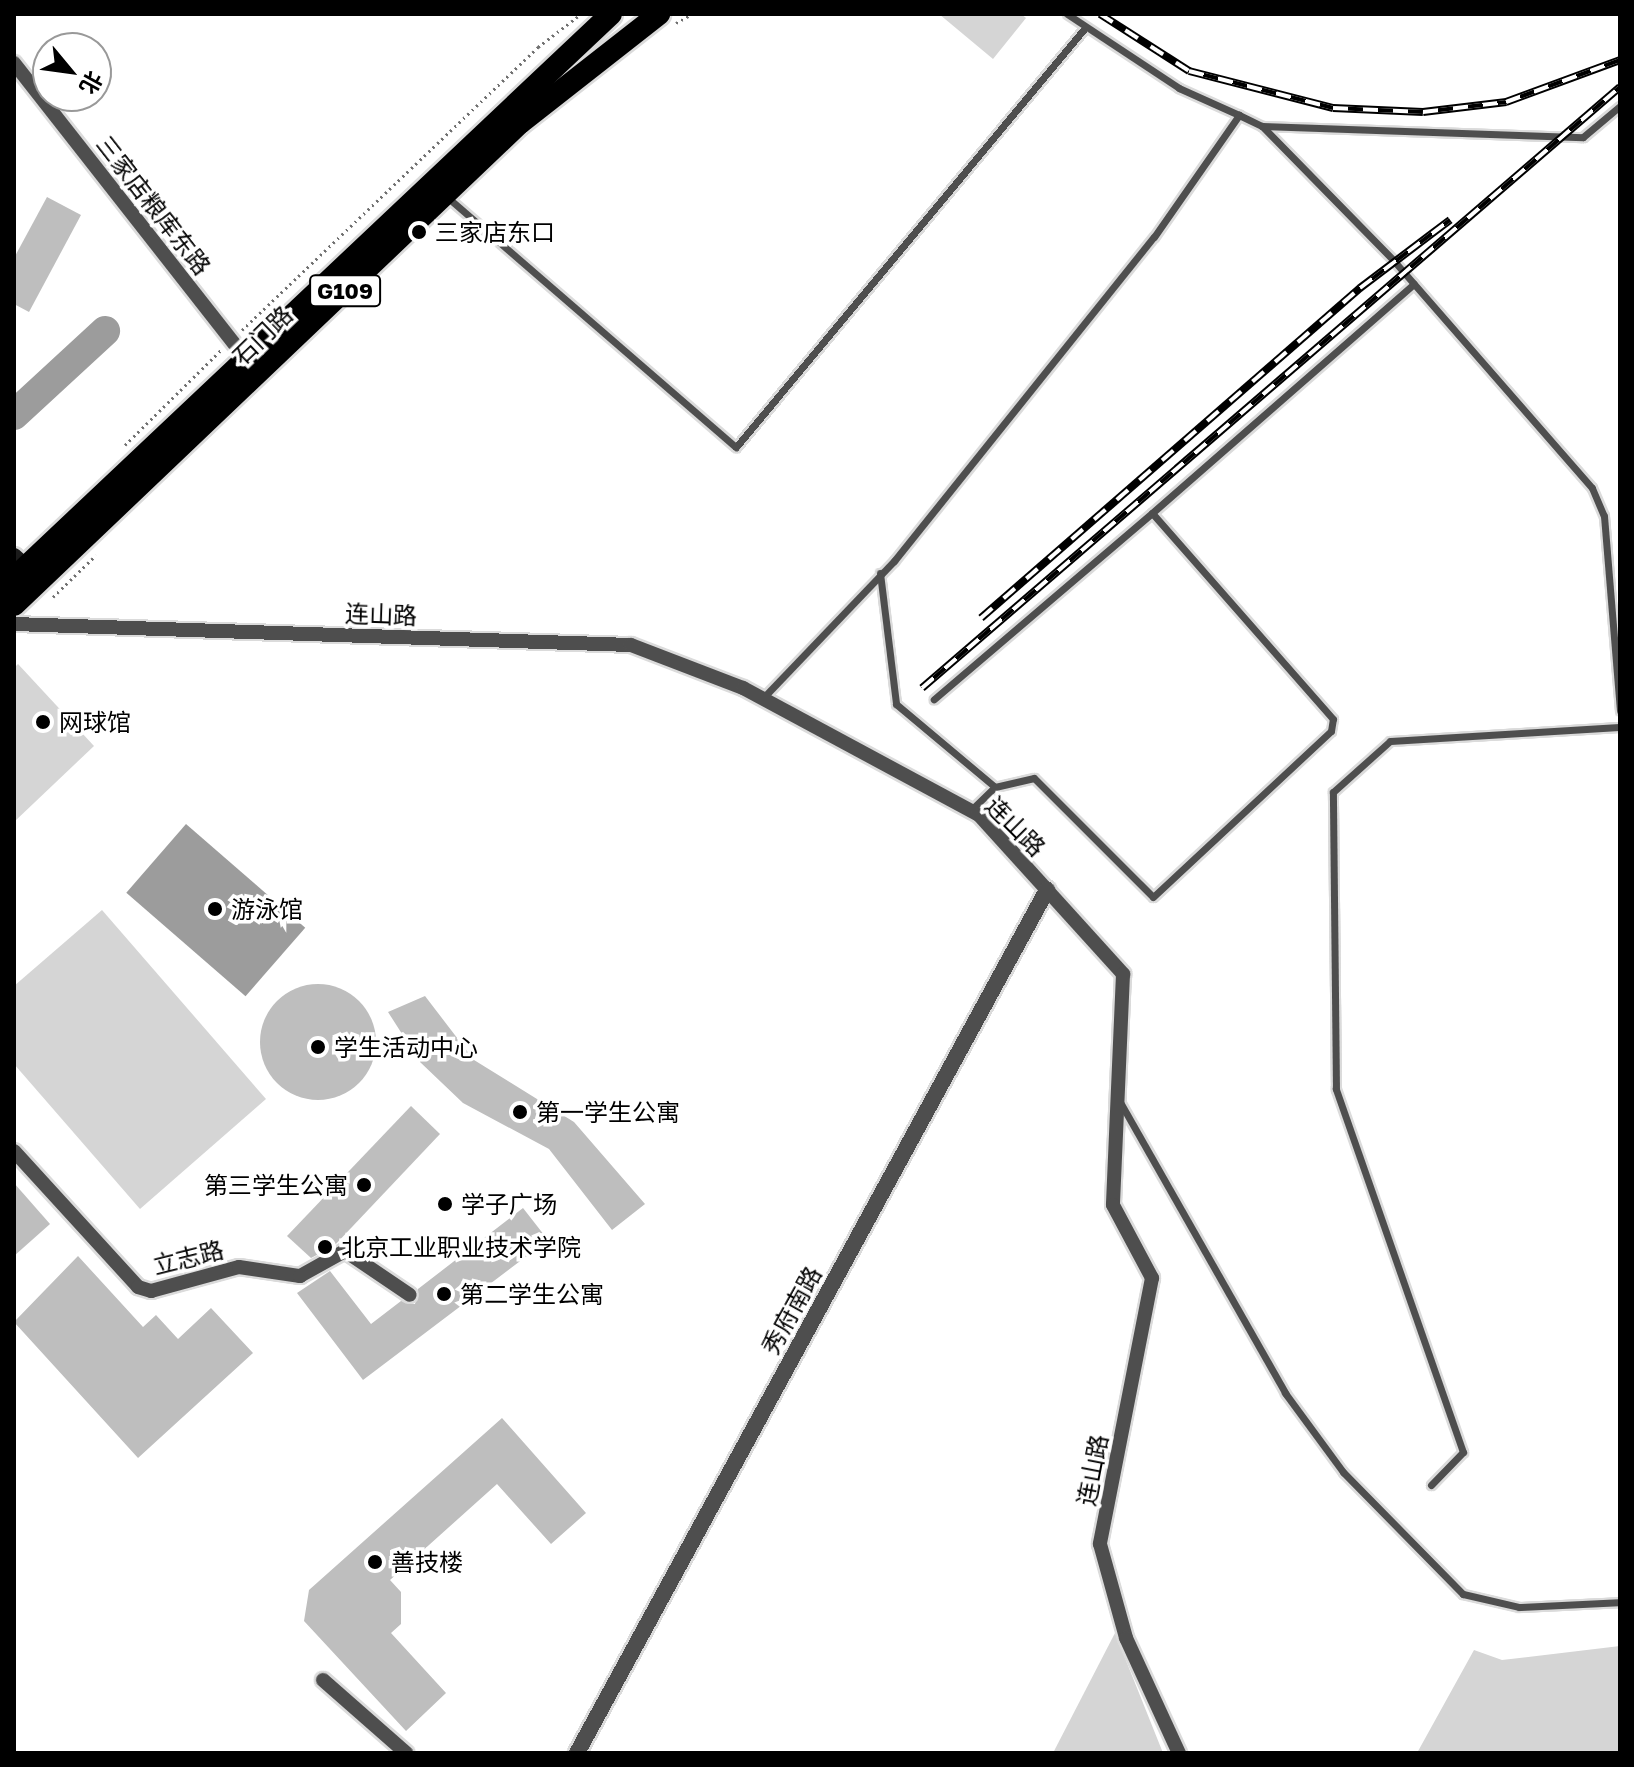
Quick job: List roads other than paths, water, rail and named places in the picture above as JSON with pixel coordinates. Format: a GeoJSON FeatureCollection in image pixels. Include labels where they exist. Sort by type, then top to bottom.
{"type":"FeatureCollection","features":[{"type":"Feature","properties":{"kind":"highway","name":"石门路"},"geometry":{"type":"LineString","coordinates":[[436,188],[611,14]]}},
{"type":"Feature","properties":{"kind":"highway","name":"石门路"},"geometry":{"type":"LineString","coordinates":[[14,605],[24,570],[245,358],[436,188],[573,75],[659,14]]}},
{"type":"Feature","properties":{"kind":"street","name":"三家店粮库东路"},"geometry":{"type":"LineString","coordinates":[[14,63],[245,358]]}},
{"type":"Feature","properties":{"kind":"street","name":"连山路"},"geometry":{"type":"LineString","coordinates":[[14,624],[631,645],[763,698],[971,810],[1123,974],[1113,1205],[1152,1278],[1100,1544],[1126,1638],[1179,1753]]}},
{"type":"Feature","properties":{"kind":"street","name":"秀府南路"},"geometry":{"type":"LineString","coordinates":[[577,1753],[1047,890]]}},
{"type":"Feature","properties":{"kind":"street","name":"立志路"},"geometry":{"type":"LineString","coordinates":[[14,1151],[138,1287],[151,1291],[239,1267],[300,1276],[345,1251],[410,1295]]}},
{"type":"Feature","properties":{"kind":"street"},"geometry":{"type":"LineString","coordinates":[[323,1680],[406,1753]]}},
{"type":"Feature","properties":{"kind":"lane"},"geometry":{"type":"LineString","coordinates":[[1067,14],[1084,29],[1262,126],[1414,284],[1592,488],[1604,516],[1620,710]]}},
{"type":"Feature","properties":{"kind":"lane"},"geometry":{"type":"LineString","coordinates":[[436,188],[736,447],[1084,29]]}},
{"type":"Feature","properties":{"kind":"lane"},"geometry":{"type":"LineString","coordinates":[[1262,126],[1583,137],[1620,106]]}},
{"type":"Feature","properties":{"kind":"lane"},"geometry":{"type":"LineString","coordinates":[[763,698],[880,573],[1154,237],[1239,115]]}},
{"type":"Feature","properties":{"kind":"lane"},"geometry":{"type":"LineString","coordinates":[[934,699],[1414,284]]}},
{"type":"Feature","properties":{"kind":"lane"},"geometry":{"type":"LineString","coordinates":[[971,810],[995,787],[1034,778],[1153,897],[1331,731],[1333,719],[1152,513]]}},
{"type":"Feature","properties":{"kind":"lane"},"geometry":{"type":"LineString","coordinates":[[880,573],[896,704],[995,787]]}},
{"type":"Feature","properties":{"kind":"lane"},"geometry":{"type":"LineString","coordinates":[[1431,1485],[1463,1452],[1336,1089],[1333,792],[1390,741],[1620,727]]}},
{"type":"Feature","properties":{"kind":"lane"},"geometry":{"type":"LineString","coordinates":[[1119,1100],[1285,1393],[1343,1472],[1463,1594],[1519,1607],[1620,1602]]}},
{"type":"Feature","properties":{"kind":"waterway"},"geometry":{"type":"LineString","coordinates":[[14,415],[105,331]]}},
{"type":"Feature","properties":{"kind":"railway"},"geometry":{"type":"LineString","coordinates":[[1100,14],[1189,71],[1333,108],[1423,112],[1506,102],[1620,60]]}},
{"type":"Feature","properties":{"kind":"railway"},"geometry":{"type":"LineString","coordinates":[[922,688],[1620,87]]}},
{"type":"Feature","properties":{"kind":"railway"},"geometry":{"type":"LineString","coordinates":[[981,618],[1360,288],[1450,220]]}},
{"type":"Feature","properties":{"kind":"place","name":"三家店东口"},"geometry":{"type":"Point","coordinates":[419,232]}},
{"type":"Feature","properties":{"kind":"place","name":"网球馆"},"geometry":{"type":"Point","coordinates":[43,722]}},
{"type":"Feature","properties":{"kind":"place","name":"游泳馆"},"geometry":{"type":"Point","coordinates":[215,909]}},
{"type":"Feature","properties":{"kind":"place","name":"学生活动中心"},"geometry":{"type":"Point","coordinates":[318,1047]}},
{"type":"Feature","properties":{"kind":"place","name":"第一学生公寓"},"geometry":{"type":"Point","coordinates":[520,1112]}},
{"type":"Feature","properties":{"kind":"place","name":"第三学生公寓"},"geometry":{"type":"Point","coordinates":[364,1185]}},
{"type":"Feature","properties":{"kind":"place","name":"学子广场"},"geometry":{"type":"Point","coordinates":[445,1204]}},
{"type":"Feature","properties":{"kind":"place","name":"北京工业职业技术学院"},"geometry":{"type":"Point","coordinates":[325,1247]}},
{"type":"Feature","properties":{"kind":"place","name":"第二学生公寓"},"geometry":{"type":"Point","coordinates":[444,1294]}},
{"type":"Feature","properties":{"kind":"place","name":"善技楼"},"geometry":{"type":"Point","coordinates":[375,1562]}}]}
